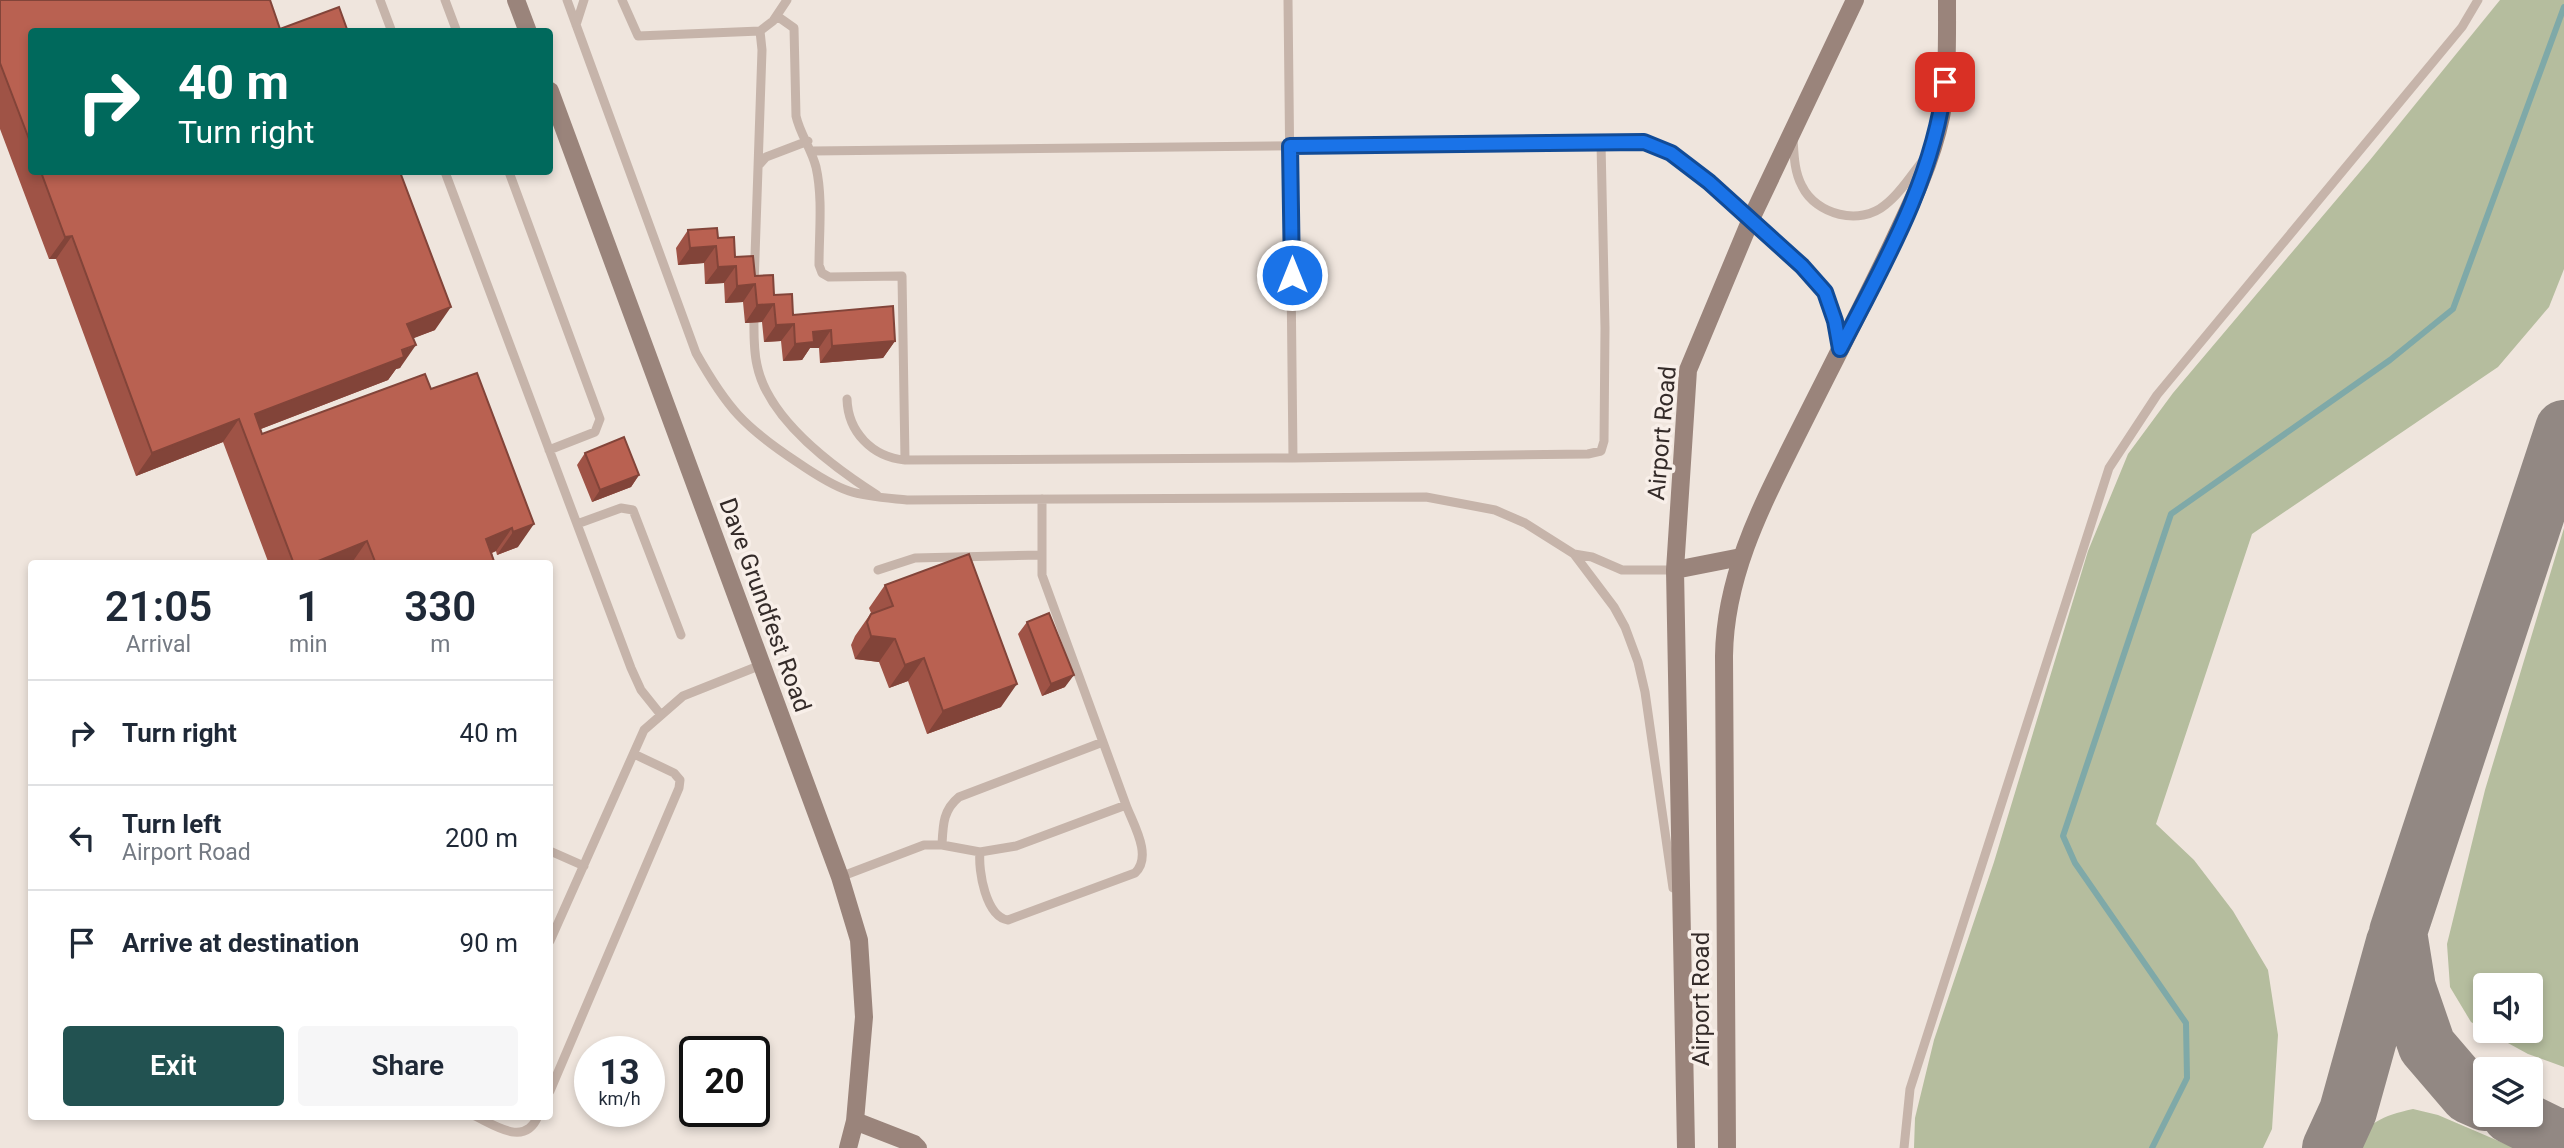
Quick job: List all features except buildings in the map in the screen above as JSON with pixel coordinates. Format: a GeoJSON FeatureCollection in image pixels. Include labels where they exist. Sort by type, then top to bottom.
{"type":"FeatureCollection","features":[{"type":"Feature","properties":{"kind":"main road"},"geometry":{"type":"LineString","coordinates":[[516,0],[526,28]]}},
{"type":"Feature","properties":{"kind":"main road","name":"Airport Road"},"geometry":{"type":"LineString","coordinates":[[1686,1148],[1675,570],[1688,370],[1751,219],[1855,0]]}},
{"type":"Feature","properties":{"kind":"main road","name":"Airport Road"},"geometry":{"type":"LineString","coordinates":[[1727,1148],[1724,643],[1731,590],[1741,557],[1772,486],[1909,209],[1932,150],[1941,117],[1945,82],[1947,0]]}},
{"type":"Feature","properties":{"kind":"main road","name":"Dave Grundfest Road"},"geometry":{"type":"LineString","coordinates":[[553,114],[840,877],[859,940],[864,1017],[855,1121],[848,1148]]}},
{"type":"Feature","properties":{"kind":"main road"},"geometry":{"type":"LineString","coordinates":[[1675,570],[1741,557]]}},
{"type":"Feature","properties":{"kind":"main road"},"geometry":{"type":"LineString","coordinates":[[855,1121],[914,1144],[918,1148]]}},
{"type":"Feature","properties":{"kind":"lane"},"geometry":{"type":"LineString","coordinates":[[380,0],[390,28]]}},
{"type":"Feature","properties":{"kind":"lane"},"geometry":{"type":"LineString","coordinates":[[445,0],[456,28]]}},
{"type":"Feature","properties":{"kind":"lane"},"geometry":{"type":"LineString","coordinates":[[566,0],[696,353],[715,387],[735,414],[758,436],[814,474],[848,491],[907,500],[1426,497],[1495,510],[1525,523],[1574,554],[1614,607],[1638,662],[1645,692],[1683,954]]}},
{"type":"Feature","properties":{"kind":"lane"},"geometry":{"type":"LineString","coordinates":[[576,26],[584,0]]}},
{"type":"Feature","properties":{"kind":"lane"},"geometry":{"type":"LineString","coordinates":[[622,0],[638,36],[760,31],[768,27],[787,0]]}},
{"type":"Feature","properties":{"kind":"lane"},"geometry":{"type":"LineString","coordinates":[[1288,0],[1293,458]]}},
{"type":"Feature","properties":{"kind":"lane"},"geometry":{"type":"LineString","coordinates":[[1904,1148],[1910,1089],[2109,468],[2157,396],[2462,27],[2478,0]]}},
{"type":"Feature","properties":{"kind":"lane"},"geometry":{"type":"LineString","coordinates":[[777,16],[794,28],[796,116],[812,151],[818,179],[819,265],[822,273],[829,277],[901,276],[905,460]]}},
{"type":"Feature","properties":{"kind":"lane"},"geometry":{"type":"LineString","coordinates":[[760,31],[762,50],[754,298],[757,366],[771,397],[798,432],[844,474],[881,497]]}},
{"type":"Feature","properties":{"kind":"lane"},"geometry":{"type":"LineString","coordinates":[[1792,133],[1795,169],[1802,188],[1827,211],[1847,217],[1871,213],[1885,205],[1932,150]]}},
{"type":"Feature","properties":{"kind":"lane"},"geometry":{"type":"LineString","coordinates":[[758,166],[766,157],[808,141]]}},
{"type":"Feature","properties":{"kind":"lane"},"geometry":{"type":"LineString","coordinates":[[812,151],[1644,142],[1671,153],[1709,182],[1802,266],[1825,292],[1835,321],[1840,349]]}},
{"type":"Feature","properties":{"kind":"lane"},"geometry":{"type":"LineString","coordinates":[[847,400],[850,419],[866,444],[891,459],[905,460],[1293,458],[1588,454],[1601,451],[1604,441],[1605,328],[1601,143]]}},
{"type":"Feature","properties":{"kind":"lane"},"geometry":{"type":"LineString","coordinates":[[445,175],[634,676],[641,690],[661,715]]}},
{"type":"Feature","properties":{"kind":"lane"},"geometry":{"type":"LineString","coordinates":[[510,175],[600,419],[596,432],[549,450]]}},
{"type":"Feature","properties":{"kind":"lane"},"geometry":{"type":"LineString","coordinates":[[980,852],[981,874],[995,915],[1008,920],[1135,873],[1140,869],[1143,852],[1042,575],[1042,499]]}},
{"type":"Feature","properties":{"kind":"lane"},"geometry":{"type":"LineString","coordinates":[[577,524],[621,508],[633,510],[681,635]]}},
{"type":"Feature","properties":{"kind":"lane"},"geometry":{"type":"LineString","coordinates":[[1574,554],[1592,557],[1622,570],[1675,570]]}},
{"type":"Feature","properties":{"kind":"lane"},"geometry":{"type":"LineString","coordinates":[[878,570],[915,558],[973,561],[1041,555]]}},
{"type":"Feature","properties":{"kind":"lane"},"geometry":{"type":"LineString","coordinates":[[553,935],[644,730],[683,696],[761,665]]}},
{"type":"Feature","properties":{"kind":"lane"},"geometry":{"type":"LineString","coordinates":[[942,845],[946,812],[950,804],[959,797],[1103,742]]}},
{"type":"Feature","properties":{"kind":"lane"},"geometry":{"type":"LineString","coordinates":[[553,1084],[679,788],[680,780],[674,773],[634,754]]}},
{"type":"Feature","properties":{"kind":"lane"},"geometry":{"type":"LineString","coordinates":[[840,877],[924,845],[942,845],[980,852],[1016,846],[1126,805]]}},
{"type":"Feature","properties":{"kind":"lane"},"geometry":{"type":"LineString","coordinates":[[553,852],[583,866]]}},
{"type":"Feature","properties":{"kind":"lane"},"geometry":{"type":"LineString","coordinates":[[483,1120],[513,1134],[526,1133],[536,1120]]}},
{"type":"Feature","properties":{"kind":"green space"},"geometry":{"type":"Polygon","coordinates":[[[2500,0],[2564,0],[2564,269],[2549,307],[2498,367],[2252,534],[2156,824],[2194,860],[2233,911],[2268,970],[2278,1035],[2272,1129],[2263,1148],[1914,1148],[1915,1118],[1934,1040],[1994,862],[2088,551],[2128,454],[2173,393],[2370,160],[2500,0]]]}},
{"type":"Feature","properties":{"kind":"green space"},"geometry":{"type":"Polygon","coordinates":[[[2564,528],[2564,1067],[2543,1059],[2543,1057],[2528,1054],[2508,1043],[2543,1043],[2543,973],[2473,973],[2473,1023],[2450,987],[2447,944],[2485,790],[2564,528]]]}},
{"type":"Feature","properties":{"kind":"green space"},"geometry":{"type":"Polygon","coordinates":[[[2413,1109],[2438,1115],[2515,1148],[2348,1148],[2376,1122],[2413,1109]]]}},
{"type":"Feature","properties":{"kind":"waterway"},"geometry":{"type":"LineString","coordinates":[[2152,1148],[2187,1078],[2186,1023],[2075,863],[2063,836],[2171,514],[2390,360],[2453,309],[2564,7]]}},
{"type":"Feature","properties":{"kind":"taxiway"},"geometry":{"type":"LineString","coordinates":[[2473,1097],[2427,1046],[2407,988],[2398,932],[2564,429]]}},
{"type":"Feature","properties":{"kind":"taxiway"},"geometry":{"type":"LineString","coordinates":[[2331,1148],[2348,1111],[2395,942]]}},
{"type":"Feature","properties":{"kind":"taxiway"},"geometry":{"type":"LineString","coordinates":[[2536,1127],[2558,1138],[2564,1137]]}},
{"type":"Feature","properties":{"kind":"route"},"geometry":{"type":"LineString","coordinates":[[1292,275],[1290,146],[1644,142],[1671,153],[1709,182],[1802,266],[1825,292],[1835,321],[1840,349],[1920,182],[1941,117],[1945,82]]}}]}
